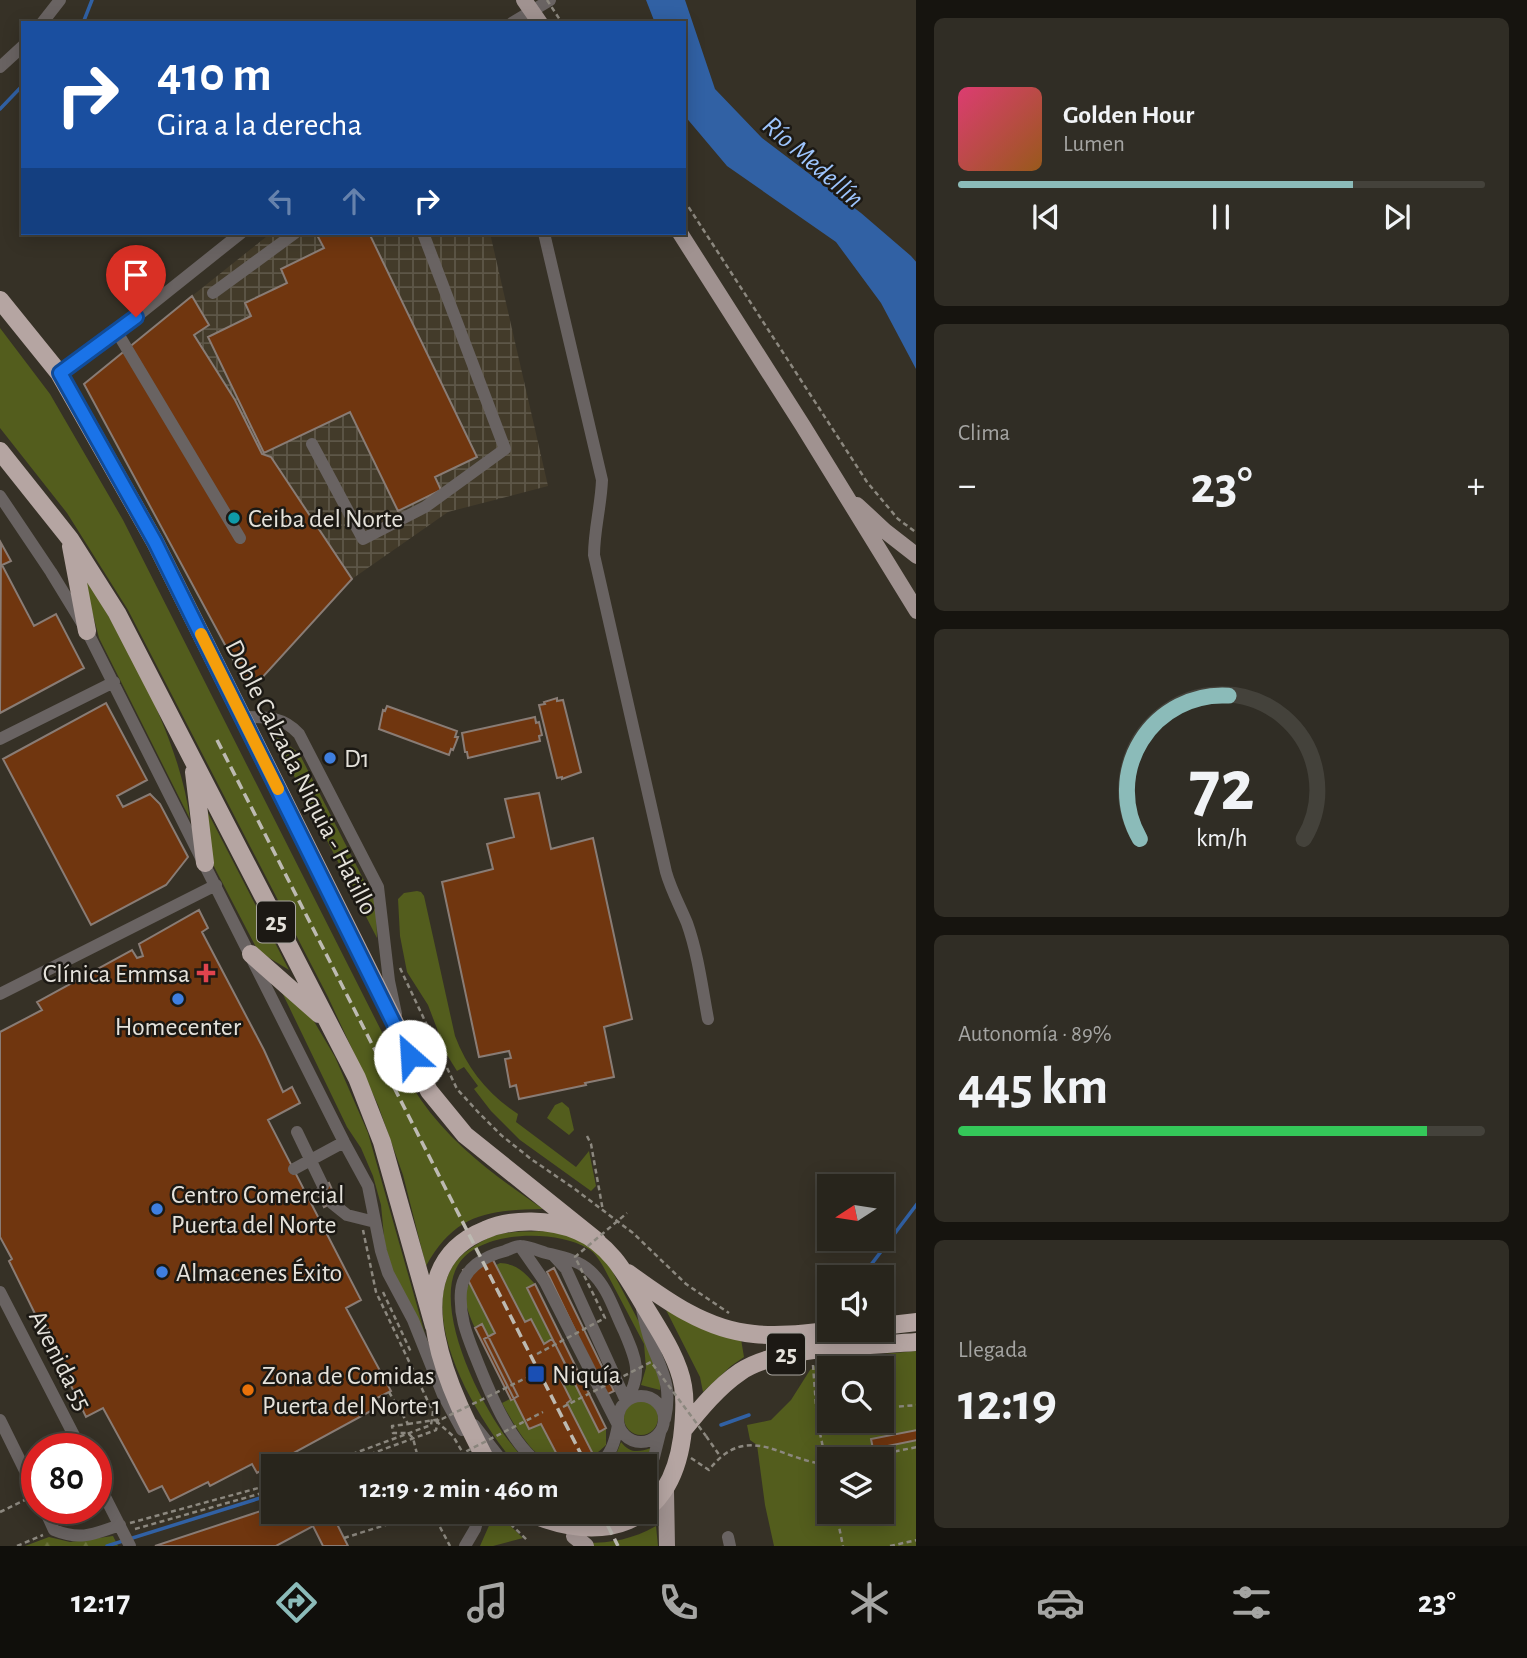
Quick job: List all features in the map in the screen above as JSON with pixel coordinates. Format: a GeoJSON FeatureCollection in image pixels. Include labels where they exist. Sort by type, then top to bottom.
{"type":"FeatureCollection","features":[{"type":"Feature","properties":{"kind":"highway","name":"Doble Calzada Niquia - Hatillo"},"geometry":{"type":"LineString","coordinates":[[0,300],[60,373],[155,542],[429,1091],[454,1124],[597,1241]]}},
{"type":"Feature","properties":{"kind":"highway","name":"25"},"geometry":{"type":"LineString","coordinates":[[0,451],[69,539],[117,613],[357,1078],[382,1142],[447,1374],[476,1454]]}},
{"type":"Feature","properties":{"kind":"highway"},"geometry":{"type":"LineString","coordinates":[[69,539],[87,631]]}},
{"type":"Feature","properties":{"kind":"highway"},"geometry":{"type":"LineString","coordinates":[[193,761],[205,863]]}},
{"type":"Feature","properties":{"kind":"highway"},"geometry":{"type":"LineString","coordinates":[[251,954],[328,1021]]}},
{"type":"Feature","properties":{"kind":"highway","name":"25"},"geometry":{"type":"LineString","coordinates":[[434,1326],[433,1302],[437,1277],[451,1250],[467,1237],[489,1228],[542,1222],[563,1225],[597,1241],[620,1267],[661,1334],[680,1376],[685,1400],[683,1430],[673,1474],[666,1491],[646,1517],[634,1525],[602,1536],[580,1541],[544,1524]]}},
{"type":"Feature","properties":{"kind":"highway","name":"25"},"geometry":{"type":"LineString","coordinates":[[620,1267],[686,1312],[732,1331],[779,1335],[817,1332]]}},
{"type":"Feature","properties":{"kind":"highway"},"geometry":{"type":"LineString","coordinates":[[894,1325],[916,1322]]}},
{"type":"Feature","properties":{"kind":"highway","name":"25"},"geometry":{"type":"LineString","coordinates":[[683,1430],[722,1386],[742,1370],[782,1355],[916,1342]]}},
{"type":"Feature","properties":{"kind":"main road"},"geometry":{"type":"LineString","coordinates":[[524,0],[539,21]]}},
{"type":"Feature","properties":{"kind":"main road"},"geometry":{"type":"LineString","coordinates":[[681,235],[916,611]]}},
{"type":"Feature","properties":{"kind":"main road"},"geometry":{"type":"LineString","coordinates":[[840,488],[916,556]]}},
{"type":"Feature","properties":{"kind":"main road"},"geometry":{"type":"LineString","coordinates":[[666,1491],[667,1546]]}},
{"type":"Feature","properties":{"kind":"street"},"geometry":{"type":"LineString","coordinates":[[44,21],[60,0]]}},
{"type":"Feature","properties":{"kind":"street"},"geometry":{"type":"LineString","coordinates":[[515,21],[548,0]]}},
{"type":"Feature","properties":{"kind":"street"},"geometry":{"type":"LineString","coordinates":[[0,67],[21,48]]}},
{"type":"Feature","properties":{"kind":"street"},"geometry":{"type":"LineString","coordinates":[[60,373],[117,332],[232,235]]}},
{"type":"Feature","properties":{"kind":"street"},"geometry":{"type":"LineString","coordinates":[[213,293],[292,235]]}},
{"type":"Feature","properties":{"kind":"street"},"geometry":{"type":"LineString","coordinates":[[312,444],[363,539],[425,507],[505,449],[424,235]]}},
{"type":"Feature","properties":{"kind":"street"},"geometry":{"type":"LineString","coordinates":[[544,235],[602,480],[601,503],[594,531],[594,555],[666,872],[671,891],[686,921],[698,961],[708,1019]]}},
{"type":"Feature","properties":{"kind":"street"},"geometry":{"type":"LineString","coordinates":[[117,332],[240,538]]}},
{"type":"Feature","properties":{"kind":"street"},"geometry":{"type":"LineString","coordinates":[[0,496],[87,631],[344,1142],[364,1175],[388,1273],[413,1320],[443,1395],[475,1454]]}},
{"type":"Feature","properties":{"kind":"street"},"geometry":{"type":"LineString","coordinates":[[0,739],[114,682]]}},
{"type":"Feature","properties":{"kind":"street"},"geometry":{"type":"LineString","coordinates":[[242,717],[284,720],[299,734],[378,887],[389,981],[400,1035]]}},
{"type":"Feature","properties":{"kind":"street"},"geometry":{"type":"LineString","coordinates":[[0,994],[216,885]]}},
{"type":"Feature","properties":{"kind":"street"},"geometry":{"type":"LineString","coordinates":[[297,1132],[323,1186]]}},
{"type":"Feature","properties":{"kind":"street"},"geometry":{"type":"LineString","coordinates":[[294,1169],[344,1142]]}},
{"type":"Feature","properties":{"kind":"street"},"geometry":{"type":"LineString","coordinates":[[332,1202],[347,1216],[375,1222]]}},
{"type":"Feature","properties":{"kind":"street"},"geometry":{"type":"LineString","coordinates":[[520,1246],[545,1282],[626,1437],[640,1443],[655,1439],[660,1433]]}},
{"type":"Feature","properties":{"kind":"street"},"geometry":{"type":"LineString","coordinates":[[526,1454],[516,1442],[501,1413],[464,1325],[461,1306],[461,1289],[465,1277],[476,1263],[492,1254],[520,1246],[583,1265],[605,1288],[634,1355],[637,1368],[635,1387],[618,1415],[615,1440],[608,1454]]}},
{"type":"Feature","properties":{"kind":"street"},"geometry":{"type":"LineString","coordinates":[[554,1255],[566,1269],[626,1401]]}},
{"type":"Feature","properties":{"kind":"street","name":"Avenida 55"},"geometry":{"type":"LineString","coordinates":[[0,1292],[73,1433]]}},
{"type":"Feature","properties":{"kind":"street"},"geometry":{"type":"LineString","coordinates":[[638,1296],[649,1337],[666,1376],[669,1393],[655,1454]]}},
{"type":"Feature","properties":{"kind":"street"},"geometry":{"type":"LineString","coordinates":[[626,1401],[640,1395],[654,1399],[660,1405],[665,1419]]}},
{"type":"Feature","properties":{"kind":"street"},"geometry":{"type":"LineString","coordinates":[[459,1405],[497,1454]]}},
{"type":"Feature","properties":{"kind":"street"},"geometry":{"type":"LineString","coordinates":[[0,1420],[21,1462]]}},
{"type":"Feature","properties":{"kind":"street"},"geometry":{"type":"LineString","coordinates":[[112,1505],[126,1528],[130,1546]]}},
{"type":"Feature","properties":{"kind":"street"},"geometry":{"type":"LineString","coordinates":[[51,1524],[54,1530],[82,1537],[126,1528]]}},
{"type":"Feature","properties":{"kind":"street"},"geometry":{"type":"LineString","coordinates":[[465,1546],[476,1524]]}},
{"type":"Feature","properties":{"kind":"path"},"geometry":{"type":"LineString","coordinates":[[548,0],[561,21]]}},
{"type":"Feature","properties":{"kind":"path"},"geometry":{"type":"LineString","coordinates":[[686,203],[867,482],[898,519],[916,533]]}},
{"type":"Feature","properties":{"kind":"path"},"geometry":{"type":"LineString","coordinates":[[386,953],[397,962],[457,1089],[501,1136],[633,1233],[686,1284],[734,1316]]}},
{"type":"Feature","properties":{"kind":"path"},"geometry":{"type":"LineString","coordinates":[[587,1136],[605,1212]]}},
{"type":"Feature","properties":{"kind":"path"},"geometry":{"type":"LineString","coordinates":[[605,1212],[612,1207]]}},
{"type":"Feature","properties":{"kind":"path"},"geometry":{"type":"LineString","coordinates":[[537,1354],[605,1318],[575,1257],[627,1213]]}},
{"type":"Feature","properties":{"kind":"path"},"geometry":{"type":"LineString","coordinates":[[812,1352],[817,1419]]}},
{"type":"Feature","properties":{"kind":"path"},"geometry":{"type":"LineString","coordinates":[[564,1407],[651,1362],[720,1456]]}},
{"type":"Feature","properties":{"kind":"path"},"geometry":{"type":"LineString","coordinates":[[408,1433],[393,1433],[392,1426],[435,1421],[526,1378]]}},
{"type":"Feature","properties":{"kind":"path"},"geometry":{"type":"LineString","coordinates":[[389,1392],[408,1424]]}},
{"type":"Feature","properties":{"kind":"path"},"geometry":{"type":"LineString","coordinates":[[894,1407],[916,1405]]}},
{"type":"Feature","properties":{"kind":"path"},"geometry":{"type":"LineString","coordinates":[[481,1454],[543,1412]]}},
{"type":"Feature","properties":{"kind":"path"},"geometry":{"type":"LineString","coordinates":[[435,1421],[474,1454]]}},
{"type":"Feature","properties":{"kind":"path"},"geometry":{"type":"LineString","coordinates":[[352,1454],[431,1425]]}},
{"type":"Feature","properties":{"kind":"path"},"geometry":{"type":"LineString","coordinates":[[408,1433],[417,1454]]}},
{"type":"Feature","properties":{"kind":"path"},"geometry":{"type":"LineString","coordinates":[[690,1457],[709,1470],[720,1456],[751,1444],[817,1462]]}},
{"type":"Feature","properties":{"kind":"path"},"geometry":{"type":"LineString","coordinates":[[894,1452],[916,1447]]}},
{"type":"Feature","properties":{"kind":"path"},"geometry":{"type":"LineString","coordinates":[[126,1528],[261,1488]]}},
{"type":"Feature","properties":{"kind":"path"},"geometry":{"type":"LineString","coordinates":[[126,1528],[261,1493]]}},
{"type":"Feature","properties":{"kind":"path"},"geometry":{"type":"LineString","coordinates":[[0,1512],[21,1502]]}},
{"type":"Feature","properties":{"kind":"path"},"geometry":{"type":"LineString","coordinates":[[344,1538],[390,1524]]}},
{"type":"Feature","properties":{"kind":"path"},"geometry":{"type":"LineString","coordinates":[[436,1524],[450,1546]]}},
{"type":"Feature","properties":{"kind":"path"},"geometry":{"type":"LineString","coordinates":[[510,1524],[527,1540]]}},
{"type":"Feature","properties":{"kind":"path"},"geometry":{"type":"LineString","coordinates":[[838,1524],[843,1546]]}},
{"type":"Feature","properties":{"kind":"path"},"geometry":{"type":"LineString","coordinates":[[17,1546],[54,1530]]}},
{"type":"Feature","properties":{"kind":"path"},"geometry":{"type":"LineString","coordinates":[[890,1546],[916,1540]]}},
{"type":"Feature","properties":{"kind":"shaded area"},"geometry":{"type":"Polygon","coordinates":[[[268,235],[490,235],[548,486],[448,512],[352,579],[271,457],[262,454],[235,400],[194,335],[209,325],[192,296],[268,235]]]}},
{"type":"Feature","properties":{"kind":"green space"},"geometry":{"type":"Polygon","coordinates":[[[0,328],[50,394],[123,520],[395,1058],[414,1090],[462,1147],[543,1209],[505,1211],[474,1218],[449,1235],[426,1266],[403,1175],[378,1105],[328,997],[128,610],[67,513],[0,428],[0,328]]]}},
{"type":"Feature","properties":{"kind":"green space"},"geometry":{"type":"Polygon","coordinates":[[[82,573],[116,629],[149,692],[175,756],[190,819],[99,638],[82,573]]]}},
{"type":"Feature","properties":{"kind":"green space"},"geometry":{"type":"Polygon","coordinates":[[[272,733],[299,753],[376,904],[377,938],[272,733]]]}},
{"type":"Feature","properties":{"kind":"green space"},"geometry":{"type":"Polygon","coordinates":[[[206,809],[289,970],[258,951],[209,857],[206,809]]]}},
{"type":"Feature","properties":{"kind":"green space"},"geometry":{"type":"Polygon","coordinates":[[[417,891],[424,896],[455,1036],[466,1060],[488,1089],[518,1114],[516,1122],[576,1167],[589,1151],[596,1186],[591,1191],[520,1140],[491,1111],[474,1089],[478,1086],[464,1067],[457,1071],[447,1055],[428,1005],[407,972],[400,936],[398,899],[404,893],[417,891]]]}},
{"type":"Feature","properties":{"kind":"green space"},"geometry":{"type":"Polygon","coordinates":[[[278,984],[305,1006],[335,1057],[368,1133],[425,1334],[386,1257],[381,1205],[373,1176],[278,984]]]}},
{"type":"Feature","properties":{"kind":"green space"},"geometry":{"type":"Polygon","coordinates":[[[562,1102],[569,1108],[574,1130],[569,1135],[547,1118],[555,1105],[562,1102]]]}},
{"type":"Feature","properties":{"kind":"green space"},"geometry":{"type":"Polygon","coordinates":[[[546,1231],[565,1233],[586,1240],[608,1263],[661,1367],[660,1390],[641,1385],[646,1368],[644,1344],[604,1268],[587,1248],[556,1238],[518,1236],[500,1239],[468,1253],[458,1265],[451,1286],[452,1312],[458,1342],[484,1401],[520,1454],[508,1454],[471,1398],[447,1342],[443,1314],[444,1287],[457,1260],[484,1240],[509,1233],[546,1231]]]}},
{"type":"Feature","properties":{"kind":"green space"},"geometry":{"type":"Polygon","coordinates":[[[500,1263],[520,1269],[535,1284],[527,1288],[598,1431],[606,1428],[606,1445],[594,1454],[538,1454],[521,1435],[502,1403],[518,1395],[483,1325],[475,1328],[466,1304],[467,1288],[478,1275],[500,1263]]]}},
{"type":"Feature","properties":{"kind":"green space"},"geometry":{"type":"Polygon","coordinates":[[[661,1300],[741,1339],[744,1357],[703,1392],[700,1377],[661,1300]]]}},
{"type":"Feature","properties":{"kind":"green space"},"geometry":{"type":"Polygon","coordinates":[[[916,1351],[916,1546],[774,1546],[757,1445],[750,1440],[747,1425],[771,1420],[791,1400],[810,1370],[817,1364],[817,1433],[894,1433],[894,1356],[864,1356],[916,1351]]]}},
{"type":"Feature","properties":{"kind":"green space"},"geometry":{"type":"Polygon","coordinates":[[[641,1401],[653,1406],[658,1418],[653,1430],[641,1435],[629,1430],[624,1418],[629,1406],[641,1401]]]}},
{"type":"Feature","properties":{"kind":"green space"},"geometry":{"type":"Polygon","coordinates":[[[621,1442],[628,1449],[635,1451],[651,1448],[649,1454],[616,1454],[621,1442]]]}},
{"type":"Feature","properties":{"kind":"green space"},"geometry":{"type":"Polygon","coordinates":[[[490,1524],[508,1524],[523,1538],[493,1546],[480,1546],[490,1524]]]}},
{"type":"Feature","properties":{"kind":"green space"},"geometry":{"type":"Polygon","coordinates":[[[656,1526],[658,1546],[591,1546],[586,1543],[622,1539],[656,1526]]]}},
{"type":"Feature","properties":{"kind":"green space"},"geometry":{"type":"Polygon","coordinates":[[[113,1536],[118,1546],[25,1546],[49,1537],[70,1542],[113,1536]]]}},
{"type":"Feature","properties":{"kind":"water"},"geometry":{"type":"Polygon","coordinates":[[[646,0],[685,0],[715,89],[762,138],[861,213],[916,262],[916,369],[881,303],[836,242],[727,166],[686,117],[686,21],[654,21],[646,0]]]}},
{"type":"Feature","properties":{"kind":"building"},"geometry":{"type":"Polygon","coordinates":[[[317,235],[370,235],[477,457],[435,477],[441,490],[398,511],[350,412],[264,453],[208,337],[251,316],[245,303],[287,283],[281,269],[324,248],[317,235]]]}},
{"type":"Feature","properties":{"kind":"building","name":"Ceiba del Norte"},"geometry":{"type":"Polygon","coordinates":[[[192,296],[209,325],[194,335],[235,400],[262,454],[271,457],[352,579],[250,691],[84,384],[192,296]]]}},
{"type":"Feature","properties":{"kind":"building"},"geometry":{"type":"Polygon","coordinates":[[[1,543],[11,561],[2,565],[34,626],[56,614],[84,668],[0,713],[1,543]]]}},
{"type":"Feature","properties":{"kind":"building"},"geometry":{"type":"Polygon","coordinates":[[[557,698],[557,701],[563,700],[581,772],[562,779],[557,778],[539,705],[557,698]]]}},
{"type":"Feature","properties":{"kind":"building"},"geometry":{"type":"Polygon","coordinates":[[[106,703],[147,780],[117,796],[123,807],[150,794],[160,804],[188,857],[166,885],[91,925],[3,759],[106,703]]]}},
{"type":"Feature","properties":{"kind":"building"},"geometry":{"type":"Polygon","coordinates":[[[387,706],[457,731],[455,737],[458,737],[453,750],[451,749],[449,755],[379,729],[383,710],[385,711],[387,706]]]}},
{"type":"Feature","properties":{"kind":"building"},"geometry":{"type":"Polygon","coordinates":[[[535,717],[542,735],[539,736],[540,741],[468,758],[462,733],[535,717]]]}},
{"type":"Feature","properties":{"kind":"building"},"geometry":{"type":"Polygon","coordinates":[[[539,793],[551,849],[593,838],[632,1019],[604,1027],[614,1077],[519,1099],[516,1085],[510,1087],[505,1059],[511,1058],[509,1051],[479,1057],[442,882],[493,869],[487,844],[514,837],[505,799],[539,793]]]}},
{"type":"Feature","properties":{"kind":"building","name":"Centro Comercial Puerta del Norte"},"geometry":{"type":"Polygon","coordinates":[[[199,910],[208,928],[202,932],[283,1092],[292,1087],[300,1103],[268,1120],[361,1300],[346,1308],[391,1391],[377,1398],[380,1406],[292,1454],[261,1454],[261,1471],[257,1473],[252,1464],[210,1486],[208,1482],[170,1501],[162,1486],[149,1492],[103,1408],[86,1417],[50,1342],[53,1341],[48,1329],[43,1330],[0,1237],[0,1032],[42,1010],[37,1002],[132,950],[137,958],[143,956],[139,944],[199,910]]]}},
{"type":"Feature","properties":{"kind":"building"},"geometry":{"type":"Polygon","coordinates":[[[329,1183],[337,1200],[324,1207],[316,1190],[329,1183]]]}},
{"type":"Feature","properties":{"kind":"building"},"geometry":{"type":"Polygon","coordinates":[[[491,1256],[525,1322],[531,1319],[544,1344],[552,1339],[571,1375],[561,1380],[571,1400],[567,1403],[593,1454],[557,1454],[541,1424],[529,1429],[484,1339],[495,1333],[463,1270],[491,1256]]]}},
{"type":"Feature","properties":{"kind":"building"},"geometry":{"type":"Polygon","coordinates":[[[554,1268],[614,1391],[606,1395],[547,1272],[554,1268]]]}},
{"type":"Feature","properties":{"kind":"building"},"geometry":{"type":"Polygon","coordinates":[[[535,1284],[606,1428],[599,1432],[527,1288],[535,1284]]]}},
{"type":"Feature","properties":{"kind":"building"},"geometry":{"type":"Polygon","coordinates":[[[482,1324],[518,1396],[511,1400],[475,1328],[482,1324]]]}},
{"type":"Feature","properties":{"kind":"building"},"geometry":{"type":"Polygon","coordinates":[[[916,1430],[916,1440],[873,1447],[871,1439],[916,1430]]]}},
{"type":"Feature","properties":{"kind":"building"},"geometry":{"type":"Polygon","coordinates":[[[261,1511],[261,1524],[337,1524],[348,1546],[323,1546],[313,1526],[276,1546],[155,1546],[261,1511]]]}},
{"type":"Feature","properties":{"kind":"waterway"},"geometry":{"type":"LineString","coordinates":[[84,21],[92,0]]}},
{"type":"Feature","properties":{"kind":"waterway"},"geometry":{"type":"LineString","coordinates":[[0,109],[21,87]]}},
{"type":"Feature","properties":{"kind":"waterway"},"geometry":{"type":"LineString","coordinates":[[871,1265],[916,1205]]}},
{"type":"Feature","properties":{"kind":"waterway"},"geometry":{"type":"LineString","coordinates":[[721,1425],[749,1415]]}},
{"type":"Feature","properties":{"kind":"waterway"},"geometry":{"type":"LineString","coordinates":[[107,1546],[261,1498]]}},
{"type":"Feature","properties":{"kind":"railway"},"geometry":{"type":"LineString","coordinates":[[217,740],[581,1454]]}},
{"type":"Feature","properties":{"kind":"railway"},"geometry":{"type":"LineString","coordinates":[[607,1524],[618,1546]]}},
{"type":"Feature","properties":{"kind":"slow traffic"},"geometry":{"type":"LineString","coordinates":[[201,634],[278,789]]}},
{"type":"Feature","properties":{"kind":"place","name":"Ceiba del Norte"},"geometry":{"type":"Point","coordinates":[234,518]}},
{"type":"Feature","properties":{"kind":"place","name":"D1"},"geometry":{"type":"Point","coordinates":[330,758]}},
{"type":"Feature","properties":{"kind":"place","name":"Clínica Emmsa"},"geometry":{"type":"Point","coordinates":[206,973]}},
{"type":"Feature","properties":{"kind":"place","name":"Homecenter"},"geometry":{"type":"Point","coordinates":[178,999]}},
{"type":"Feature","properties":{"kind":"place","name":"Centro Comercial Puerta del Norte"},"geometry":{"type":"Point","coordinates":[157,1209]}},
{"type":"Feature","properties":{"kind":"place","name":"Almacenes Éxito"},"geometry":{"type":"Point","coordinates":[162,1272]}},
{"type":"Feature","properties":{"kind":"place","name":"Niquía"},"geometry":{"type":"Point","coordinates":[536,1374]}},
{"type":"Feature","properties":{"kind":"place","name":"Zona de Comidas Puerta del Norte 1"},"geometry":{"type":"Point","coordinates":[248,1390]}},
{"type":"Feature","properties":{"kind":"route"},"geometry":{"type":"LineString","coordinates":[[136,317],[60,373],[155,542],[410,1056]]}},
{"type":"Feature","properties":{"kind":"water label","name":"Río Medellín"},"geometry":{"type":"Point","coordinates":[814,161]}}]}
